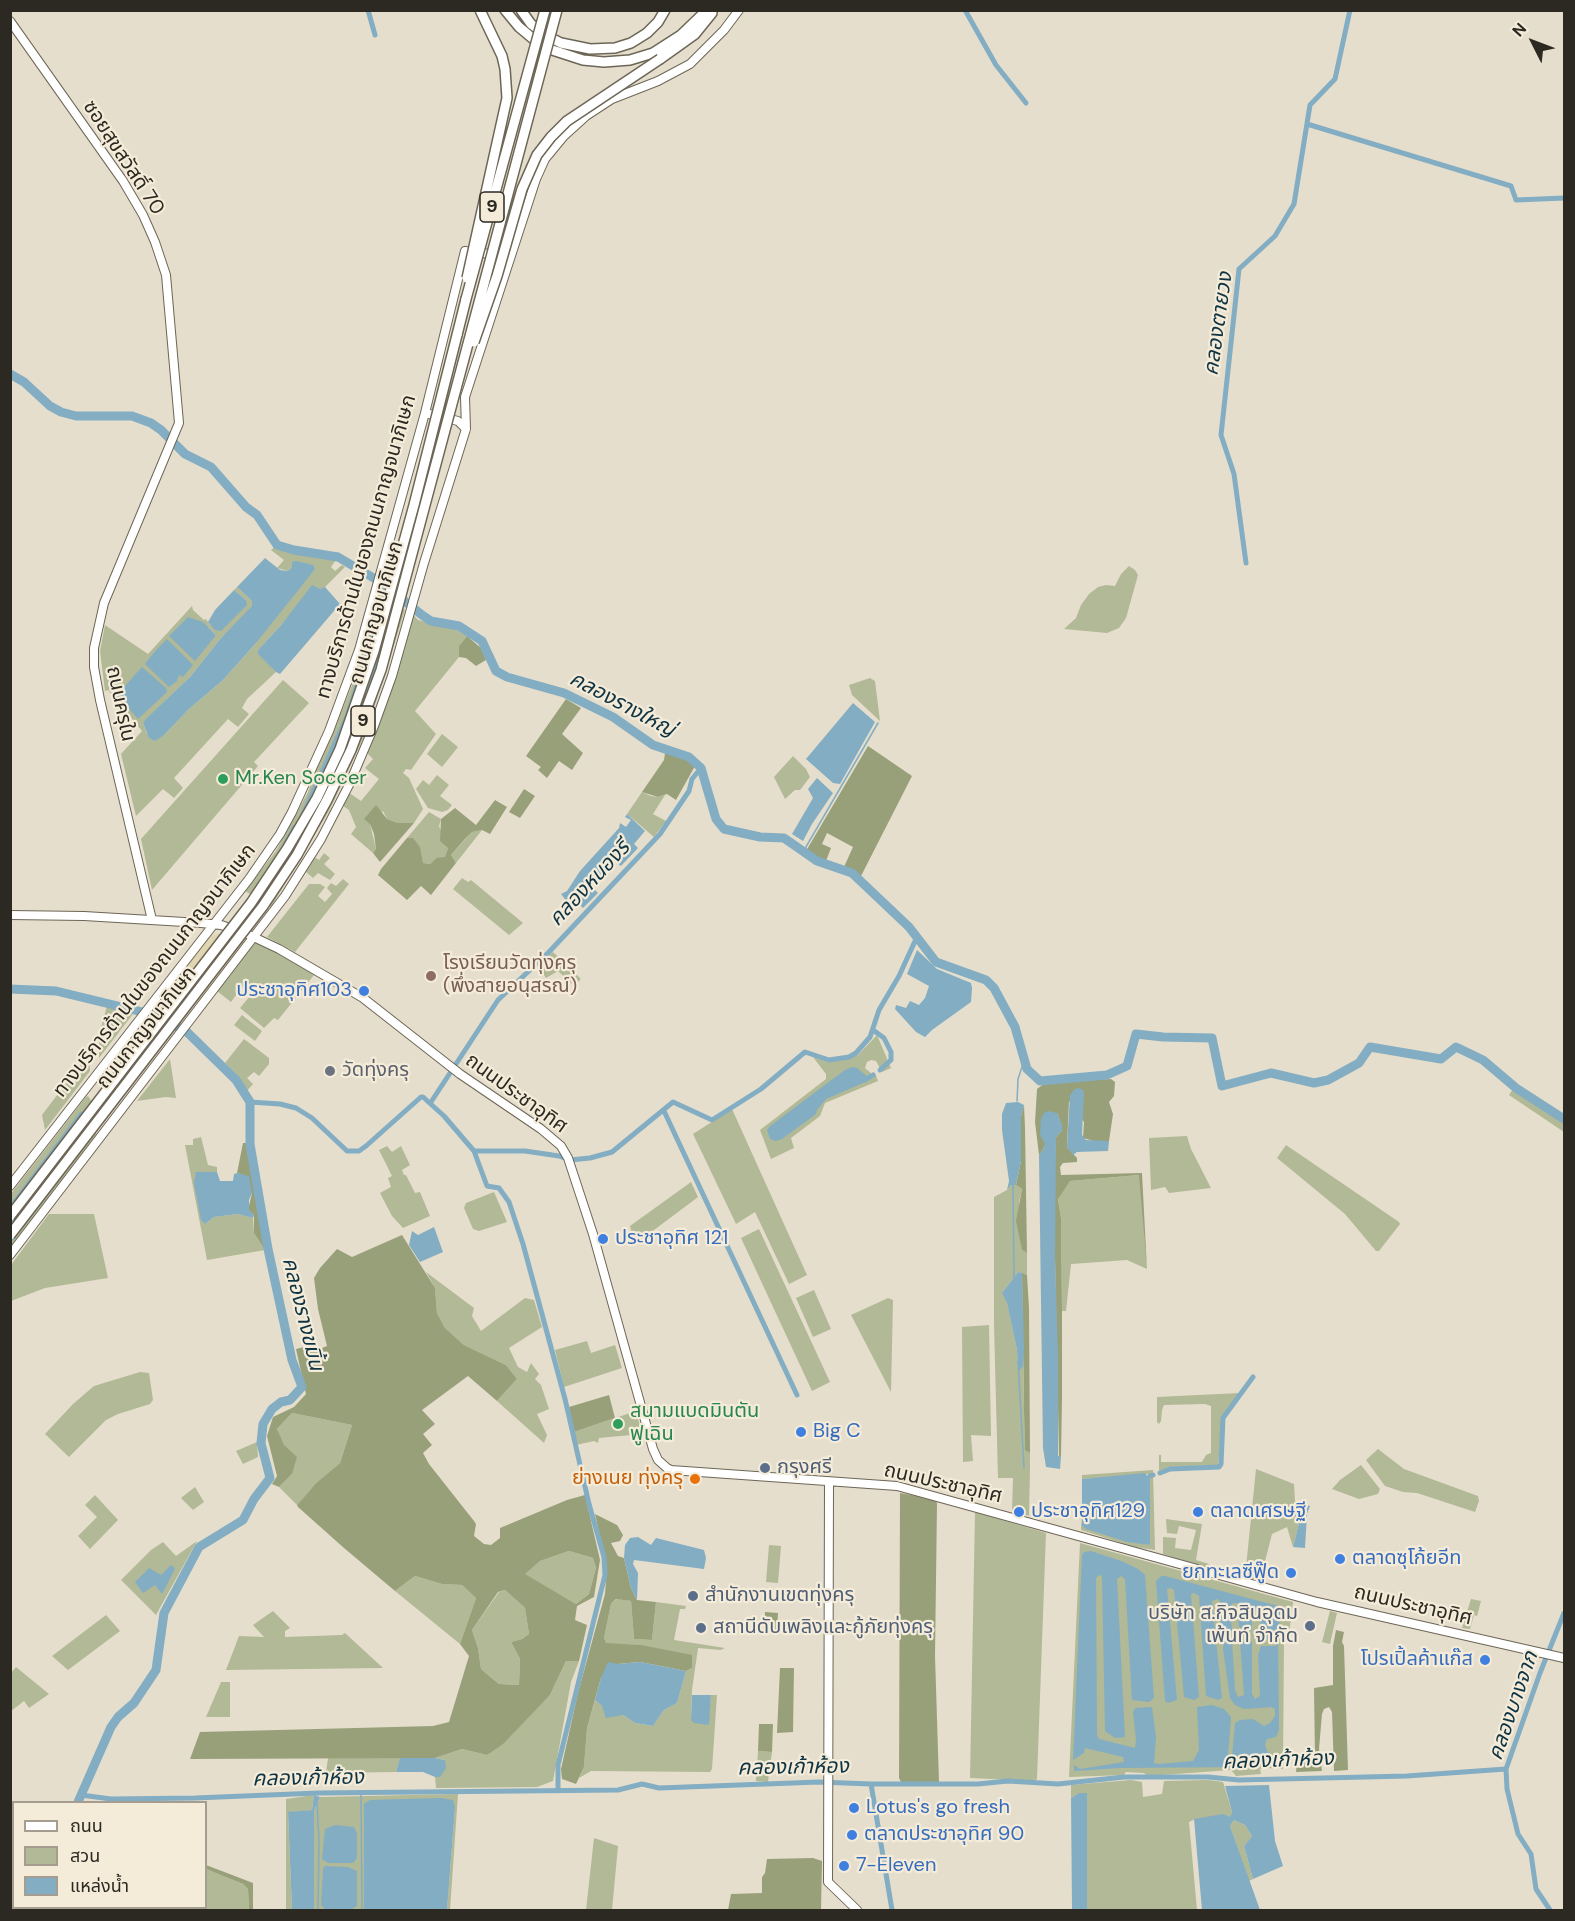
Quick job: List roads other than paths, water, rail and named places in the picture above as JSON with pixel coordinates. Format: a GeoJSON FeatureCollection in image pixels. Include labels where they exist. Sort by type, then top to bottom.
{"type":"FeatureCollection","features":[{"type":"Feature","properties":{"kind":"highway"},"geometry":{"type":"LineString","coordinates":[[466,299],[468,268],[507,98],[502,56],[480,10]]}},
{"type":"Feature","properties":{"kind":"highway"},"geometry":{"type":"LineString","coordinates":[[505,10],[519,27],[543,47],[583,60],[604,62],[630,60],[653,52],[681,35],[707,10]]}},
{"type":"Feature","properties":{"kind":"highway"},"geometry":{"type":"LineString","coordinates":[[521,10],[531,24],[547,36],[561,43],[590,49],[615,48],[631,42],[647,33],[664,10]]}},
{"type":"Feature","properties":{"kind":"highway","name":"ถนนกาญจนาภิเษก"},"geometry":{"type":"LineString","coordinates":[[10,1216],[251,903],[317,798],[340,749],[374,651],[466,299],[545,10]]}},
{"type":"Feature","properties":{"kind":"highway","name":"ถนนกาญจนาภิเษก"},"geometry":{"type":"LineString","coordinates":[[10,1235],[263,906],[297,855],[327,800],[355,740],[381,670],[557,10]]}},
{"type":"Feature","properties":{"kind":"highway"},"geometry":{"type":"LineString","coordinates":[[454,397],[497,276],[522,189],[537,155],[550,137],[567,121],[695,34],[713,10]]}},
{"type":"Feature","properties":{"kind":"main road"},"geometry":{"type":"LineString","coordinates":[[10,1255],[188,1021],[255,937],[300,875],[349,785],[383,702],[410,616],[466,429],[465,397],[536,179],[545,159],[564,136],[612,99],[658,81],[690,64],[724,30],[739,10]]}},
{"type":"Feature","properties":{"kind":"main road","name":"ซอยสุขสวัสดิ์ 70"},"geometry":{"type":"LineString","coordinates":[[10,21],[123,181],[144,215],[155,242],[166,285],[179,410],[174,435]]}},
{"type":"Feature","properties":{"kind":"main road","name":"ทางบริการด้านในของถนนกาญจนาภิเษก"},"geometry":{"type":"LineString","coordinates":[[10,1186],[249,879],[280,834],[304,789],[349,680],[379,582],[425,413],[465,251],[512,256]]}},
{"type":"Feature","properties":{"kind":"main road"},"geometry":{"type":"LineString","coordinates":[[425,413],[458,421],[466,429]]}},
{"type":"Feature","properties":{"kind":"main road","name":"ถนนครุใน"},"geometry":{"type":"LineString","coordinates":[[152,920],[96,677],[94,648],[104,603],[174,435]]}},
{"type":"Feature","properties":{"kind":"main road","name":"ถนนประชาอุทิศ"},"geometry":{"type":"LineString","coordinates":[[10,915],[84,916],[214,924],[255,937],[363,998],[460,1074],[541,1129],[561,1146],[569,1159],[593,1234],[653,1449],[658,1460],[671,1470],[897,1486],[1304,1599],[1564,1658]]}},
{"type":"Feature","properties":{"kind":"main road"},"geometry":{"type":"LineString","coordinates":[[829,1482],[828,1882],[857,1911]]}},
{"type":"Feature","properties":{"kind":"water"},"geometry":{"type":"Polygon","coordinates":[[[265,558],[280,570],[288,571],[292,567],[292,562],[296,561],[313,565],[315,569],[223,680],[189,709],[164,735],[155,741],[149,738],[143,723],[146,719],[190,677],[221,638],[252,606],[252,601],[237,587],[265,558]]]}},
{"type":"Feature","properties":{"kind":"water"},"geometry":{"type":"Polygon","coordinates":[[[312,585],[320,589],[325,587],[340,604],[280,674],[258,654],[258,650],[282,624],[312,585]]]}},
{"type":"Feature","properties":{"kind":"water"},"geometry":{"type":"Polygon","coordinates":[[[234,590],[246,600],[247,605],[221,631],[215,630],[208,622],[215,610],[234,590]]]}},
{"type":"Feature","properties":{"kind":"water"},"geometry":{"type":"Polygon","coordinates":[[[384,597],[401,609],[401,616],[364,732],[317,828],[307,823],[300,815],[345,715],[378,605],[384,597]]]}},
{"type":"Feature","properties":{"kind":"water"},"geometry":{"type":"Polygon","coordinates":[[[188,617],[203,622],[216,635],[195,661],[169,636],[188,617]]]}},
{"type":"Feature","properties":{"kind":"water"},"geometry":{"type":"Polygon","coordinates":[[[167,639],[193,665],[183,677],[179,675],[177,681],[169,687],[145,664],[167,639]]]}},
{"type":"Feature","properties":{"kind":"water"},"geometry":{"type":"Polygon","coordinates":[[[142,667],[166,688],[167,692],[138,719],[117,695],[142,667]]]}},
{"type":"Feature","properties":{"kind":"water"},"geometry":{"type":"Polygon","coordinates":[[[853,703],[875,722],[840,784],[833,783],[806,759],[853,703]]]}},
{"type":"Feature","properties":{"kind":"water"},"geometry":{"type":"Polygon","coordinates":[[[817,778],[833,793],[803,841],[792,834],[813,798],[808,789],[817,778]]]}},
{"type":"Feature","properties":{"kind":"water"},"geometry":{"type":"Polygon","coordinates":[[[627,814],[645,831],[634,844],[638,848],[621,866],[610,858],[603,865],[607,870],[591,886],[598,893],[583,908],[577,902],[571,907],[561,894],[567,891],[580,871],[619,828],[620,823],[626,827],[631,820],[625,817],[627,814]]]}},
{"type":"Feature","properties":{"kind":"water"},"geometry":{"type":"Polygon","coordinates":[[[297,824],[312,834],[270,902],[260,900],[252,894],[256,885],[293,825],[297,824]]]}},
{"type":"Feature","properties":{"kind":"water"},"geometry":{"type":"Polygon","coordinates":[[[917,950],[937,969],[971,983],[972,988],[971,1002],[925,1037],[916,1032],[895,1009],[896,1005],[906,1008],[910,1001],[919,1005],[925,998],[929,986],[907,974],[917,950]]]}},
{"type":"Feature","properties":{"kind":"water"},"geometry":{"type":"Polygon","coordinates":[[[852,1067],[857,1068],[869,1078],[874,1076],[826,1099],[816,1114],[782,1139],[775,1141],[770,1139],[767,1130],[770,1126],[852,1067]]]}},
{"type":"Feature","properties":{"kind":"water"},"geometry":{"type":"Polygon","coordinates":[[[1079,1088],[1084,1093],[1082,1135],[1086,1140],[1109,1141],[1108,1151],[1077,1152],[1073,1155],[1067,1147],[1070,1095],[1079,1088]]]}},
{"type":"Feature","properties":{"kind":"water"},"geometry":{"type":"Polygon","coordinates":[[[1018,1102],[1024,1105],[1021,1116],[1021,1161],[1016,1185],[1011,1185],[1007,1190],[1009,1181],[1002,1114],[1006,1103],[1018,1102]]]}},
{"type":"Feature","properties":{"kind":"water"},"geometry":{"type":"Polygon","coordinates":[[[84,1111],[91,1123],[93,1135],[11,1243],[11,1203],[80,1112],[84,1111]]]}},
{"type":"Feature","properties":{"kind":"water"},"geometry":{"type":"Polygon","coordinates":[[[1048,1111],[1057,1113],[1062,1125],[1062,1130],[1056,1137],[1055,1259],[1060,1469],[1046,1467],[1043,1448],[1039,1155],[1045,1144],[1040,1135],[1041,1119],[1048,1111]]]}},
{"type":"Feature","properties":{"kind":"water"},"geometry":{"type":"Polygon","coordinates":[[[196,1172],[217,1172],[220,1181],[233,1181],[234,1174],[237,1173],[249,1176],[252,1193],[249,1210],[254,1215],[253,1218],[238,1214],[214,1217],[205,1224],[201,1220],[194,1183],[196,1172]]]}},
{"type":"Feature","properties":{"kind":"water"},"geometry":{"type":"Polygon","coordinates":[[[434,1227],[443,1252],[420,1262],[409,1245],[412,1231],[418,1235],[434,1227]]]}},
{"type":"Feature","properties":{"kind":"water"},"geometry":{"type":"Polygon","coordinates":[[[1018,1272],[1022,1273],[1024,1349],[1023,1367],[1018,1371],[1017,1350],[1007,1303],[1002,1293],[1018,1272]]]}},
{"type":"Feature","properties":{"kind":"water"},"geometry":{"type":"Polygon","coordinates":[[[1145,1473],[1150,1479],[1150,1545],[1127,1542],[1082,1526],[1082,1479],[1145,1473]]]}},
{"type":"Feature","properties":{"kind":"water"},"geometry":{"type":"Polygon","coordinates":[[[1304,1504],[1310,1506],[1307,1514],[1305,1548],[1293,1547],[1304,1504]]]}},
{"type":"Feature","properties":{"kind":"water"},"geometry":{"type":"Polygon","coordinates":[[[638,1537],[651,1545],[656,1538],[704,1550],[706,1558],[704,1569],[634,1560],[633,1564],[638,1573],[637,1600],[631,1588],[624,1558],[625,1545],[630,1538],[638,1537]]]}},
{"type":"Feature","properties":{"kind":"water"},"geometry":{"type":"Polygon","coordinates":[[[1091,1551],[1124,1562],[1145,1575],[1154,1698],[1149,1702],[1132,1700],[1125,1579],[1121,1576],[1117,1579],[1125,1737],[1115,1738],[1105,1731],[1102,1576],[1099,1575],[1096,1578],[1097,1735],[1099,1739],[1135,1748],[1133,1712],[1135,1708],[1152,1707],[1156,1737],[1154,1763],[1193,1761],[1199,1750],[1197,1707],[1212,1705],[1224,1709],[1231,1717],[1228,1756],[1232,1757],[1235,1723],[1240,1720],[1253,1719],[1264,1726],[1270,1723],[1275,1716],[1275,1709],[1272,1707],[1244,1709],[1235,1705],[1230,1698],[1223,1649],[1224,1640],[1232,1640],[1235,1690],[1238,1697],[1244,1695],[1240,1642],[1246,1640],[1252,1642],[1252,1694],[1255,1699],[1260,1696],[1258,1655],[1261,1646],[1276,1646],[1272,1639],[1258,1639],[1262,1612],[1257,1609],[1252,1612],[1252,1629],[1249,1632],[1239,1627],[1237,1603],[1233,1603],[1230,1607],[1232,1631],[1225,1633],[1221,1631],[1220,1601],[1217,1599],[1212,1601],[1222,1698],[1218,1700],[1206,1696],[1199,1596],[1194,1593],[1191,1594],[1199,1697],[1194,1700],[1184,1697],[1174,1590],[1171,1588],[1167,1589],[1177,1700],[1168,1703],[1165,1701],[1156,1581],[1161,1576],[1165,1576],[1278,1606],[1281,1609],[1278,1633],[1279,1730],[1276,1737],[1267,1739],[1265,1745],[1267,1751],[1272,1755],[1271,1761],[1245,1767],[1120,1768],[1074,1771],[1074,1765],[1080,1769],[1124,1762],[1123,1757],[1085,1748],[1084,1753],[1073,1760],[1082,1555],[1084,1552],[1091,1551]]]}},
{"type":"Feature","properties":{"kind":"water"},"geometry":{"type":"Polygon","coordinates":[[[171,1565],[175,1568],[162,1594],[155,1585],[143,1593],[135,1582],[149,1568],[161,1575],[171,1565]]]}},
{"type":"Feature","properties":{"kind":"water"},"geometry":{"type":"Polygon","coordinates":[[[608,1662],[618,1664],[640,1662],[686,1671],[677,1703],[664,1710],[653,1726],[635,1723],[623,1715],[606,1718],[602,1706],[595,1700],[608,1662]]]}},
{"type":"Feature","properties":{"kind":"water"},"geometry":{"type":"Polygon","coordinates":[[[692,1695],[711,1695],[709,1725],[694,1723],[691,1720],[692,1695]]]}},
{"type":"Feature","properties":{"kind":"water"},"geometry":{"type":"Polygon","coordinates":[[[400,1758],[445,1760],[446,1768],[440,1777],[423,1772],[396,1772],[400,1758]]]}},
{"type":"Feature","properties":{"kind":"water"},"geometry":{"type":"Polygon","coordinates":[[[1269,1785],[1275,1841],[1283,1866],[1253,1879],[1244,1846],[1252,1836],[1245,1825],[1234,1820],[1230,1826],[1260,1910],[1202,1910],[1194,1819],[1223,1814],[1230,1817],[1232,1812],[1225,1786],[1269,1785]]]}},
{"type":"Feature","properties":{"kind":"water"},"geometry":{"type":"Polygon","coordinates":[[[1079,1793],[1087,1793],[1087,1910],[1072,1910],[1071,1798],[1079,1793]]]}},
{"type":"Feature","properties":{"kind":"water"},"geometry":{"type":"Polygon","coordinates":[[[314,1795],[320,1797],[314,1811],[314,1910],[292,1910],[288,1812],[312,1810],[314,1795]]]}},
{"type":"Feature","properties":{"kind":"water"},"geometry":{"type":"Polygon","coordinates":[[[441,1798],[453,1800],[455,1808],[447,1910],[364,1910],[364,1804],[370,1800],[441,1798]]]}},
{"type":"Feature","properties":{"kind":"water"},"geometry":{"type":"Polygon","coordinates":[[[335,1825],[354,1827],[357,1834],[357,1858],[353,1863],[328,1863],[322,1859],[325,1829],[335,1825]]]}},
{"type":"Feature","properties":{"kind":"water"},"geometry":{"type":"Polygon","coordinates":[[[325,1866],[348,1867],[357,1871],[357,1906],[350,1910],[326,1910],[321,1905],[325,1866]]]}},
{"type":"Feature","properties":{"kind":"waterway"},"geometry":{"type":"LineString","coordinates":[[368,10],[375,35]]}},
{"type":"Feature","properties":{"kind":"waterway"},"geometry":{"type":"LineString","coordinates":[[965,10],[996,65],[1026,103]]}},
{"type":"Feature","properties":{"kind":"waterway","name":"คลองตายวง"},"geometry":{"type":"LineString","coordinates":[[1246,563],[1234,474],[1221,435],[1239,269],[1275,236],[1294,204],[1310,105],[1335,79],[1350,10]]}},
{"type":"Feature","properties":{"kind":"waterway"},"geometry":{"type":"LineString","coordinates":[[1307,124],[1511,186],[1516,200],[1564,198]]}},
{"type":"Feature","properties":{"kind":"waterway","name":"คลองรางใหญ่"},"geometry":{"type":"LineString","coordinates":[[10,374],[24,382],[50,406],[61,412],[76,416],[132,416],[151,423],[185,454],[211,467],[246,507],[257,515],[277,545],[338,557],[382,583],[431,621],[459,626],[482,641],[496,671],[507,677],[564,693],[613,717],[653,745],[689,757],[701,768],[716,819],[724,829],[760,837],[784,838],[817,861],[852,873],[909,927],[936,962],[986,980],[994,988],[1015,1027],[1027,1069],[1040,1081],[1107,1075],[1127,1066],[1136,1034],[1212,1038],[1222,1086],[1271,1073],[1314,1083],[1328,1080],[1359,1063],[1370,1047],[1441,1059],[1456,1047],[1483,1060],[1516,1088],[1564,1119]]}},
{"type":"Feature","properties":{"kind":"waterway"},"geometry":{"type":"LineString","coordinates":[[803,852],[878,723]]}},
{"type":"Feature","properties":{"kind":"waterway","name":"คลองหนองรี"},"geometry":{"type":"LineString","coordinates":[[431,1102],[498,1000],[548,953],[660,834],[689,791],[692,779],[701,768]]}},
{"type":"Feature","properties":{"kind":"waterway"},"geometry":{"type":"LineString","coordinates":[[474,1151],[525,1151],[570,1160],[590,1158],[612,1152],[673,1102],[712,1120],[761,1089],[805,1052],[829,1060],[849,1057],[856,1053],[870,1037],[879,1010],[899,976],[916,939]]}},
{"type":"Feature","properties":{"kind":"waterway","name":"คลองรางขมิ้น"},"geometry":{"type":"LineString","coordinates":[[10,989],[56,991],[155,1015],[187,1032],[236,1080],[250,1102],[250,1144],[268,1249],[292,1360],[302,1387],[290,1400],[281,1402],[272,1409],[263,1424],[261,1443],[270,1478],[254,1499],[243,1520],[199,1547],[164,1613],[156,1670],[134,1703],[118,1717],[111,1727],[78,1801]]}},
{"type":"Feature","properties":{"kind":"waterway"},"geometry":{"type":"LineString","coordinates":[[873,1030],[884,1038],[891,1052],[891,1060],[880,1070]]}},
{"type":"Feature","properties":{"kind":"waterway"},"geometry":{"type":"LineString","coordinates":[[1017,1101],[1018,1079],[1024,1061]]}},
{"type":"Feature","properties":{"kind":"waterway"},"geometry":{"type":"LineString","coordinates":[[865,1080],[873,1075]]}},
{"type":"Feature","properties":{"kind":"waterway"},"geometry":{"type":"LineString","coordinates":[[250,1102],[280,1104],[296,1108],[312,1118],[347,1151],[359,1151],[423,1097],[444,1116],[474,1151],[487,1186],[499,1188],[509,1202],[523,1244],[565,1399],[589,1504],[604,1557],[605,1575],[558,1765],[558,1791]]}},
{"type":"Feature","properties":{"kind":"waterway"},"geometry":{"type":"LineString","coordinates":[[664,1111],[797,1395]]}},
{"type":"Feature","properties":{"kind":"waterway"},"geometry":{"type":"LineString","coordinates":[[1013,1184],[1014,1278]]}},
{"type":"Feature","properties":{"kind":"waterway"},"geometry":{"type":"LineString","coordinates":[[1018,1361],[1024,1468]]}},
{"type":"Feature","properties":{"kind":"waterway"},"geometry":{"type":"LineString","coordinates":[[1160,1473],[1170,1469],[1219,1467],[1223,1418],[1253,1377]]}},
{"type":"Feature","properties":{"kind":"waterway","name":"คลองบางจาก"},"geometry":{"type":"LineString","coordinates":[[1550,1910],[1536,1889],[1531,1854],[1518,1834],[1507,1789],[1506,1769],[1564,1613]]}},
{"type":"Feature","properties":{"kind":"waterway","name":"คลองเก้าห้อง"},"geometry":{"type":"LineString","coordinates":[[81,1795],[111,1799],[195,1798],[318,1793],[618,1790],[642,1784],[659,1788],[819,1782],[978,1784],[1008,1781],[1058,1784],[1124,1777],[1208,1777],[1239,1780],[1407,1776],[1506,1769]]}},
{"type":"Feature","properties":{"kind":"waterway"},"geometry":{"type":"LineString","coordinates":[[871,1784],[892,1910]]}},
{"type":"Feature","properties":{"kind":"waterway"},"geometry":{"type":"LineString","coordinates":[[361,1793],[362,1910]]}},
{"type":"Feature","properties":{"kind":"waterway"},"geometry":{"type":"LineString","coordinates":[[317,1803],[318,1910]]}},
{"type":"Feature","properties":{"kind":"place","name":"Mr.Ken Soccer"},"geometry":{"type":"Point","coordinates":[223,779]}},
{"type":"Feature","properties":{"kind":"place","name":"โรงเรียนวัดทุ่งครุ (พึ่งสายอนุสรณ์)"},"geometry":{"type":"Point","coordinates":[431,976]}},
{"type":"Feature","properties":{"kind":"place","name":"ประชาอุทิศ103"},"geometry":{"type":"Point","coordinates":[364,991]}},
{"type":"Feature","properties":{"kind":"place","name":"วัดทุ่งครุ"},"geometry":{"type":"Point","coordinates":[330,1071]}},
{"type":"Feature","properties":{"kind":"place","name":"ประชาอุทิศ 121"},"geometry":{"type":"Point","coordinates":[603,1239]}},
{"type":"Feature","properties":{"kind":"place","name":"สนามแบดมินตัน ฟูเฉิน"},"geometry":{"type":"Point","coordinates":[618,1424]}},
{"type":"Feature","properties":{"kind":"place","name":"Big C"},"geometry":{"type":"Point","coordinates":[801,1432]}},
{"type":"Feature","properties":{"kind":"place","name":"กรุงศรี"},"geometry":{"type":"Point","coordinates":[765,1468]}},
{"type":"Feature","properties":{"kind":"place","name":"ย่างเนย ทุ่งครุ"},"geometry":{"type":"Point","coordinates":[695,1479]}},
{"type":"Feature","properties":{"kind":"place","name":"ประชาอุทิศ129"},"geometry":{"type":"Point","coordinates":[1019,1512]}},
{"type":"Feature","properties":{"kind":"place","name":"ตลาดเศรษฐี"},"geometry":{"type":"Point","coordinates":[1198,1512]}},
{"type":"Feature","properties":{"kind":"place","name":"ตลาดซุโก้ยอีท"},"geometry":{"type":"Point","coordinates":[1340,1559]}},
{"type":"Feature","properties":{"kind":"place","name":"ยกทะเลซีฟู๊ด"},"geometry":{"type":"Point","coordinates":[1291,1573]}},
{"type":"Feature","properties":{"kind":"place","name":"สำนักงานเขตทุ่งครุ"},"geometry":{"type":"Point","coordinates":[693,1596]}},
{"type":"Feature","properties":{"kind":"place","name":"บริษัท ส.กิจสินอุดม เพ้นท์ จำกัด"},"geometry":{"type":"Point","coordinates":[1310,1626]}},
{"type":"Feature","properties":{"kind":"place","name":"สถานีดับเพลิงและกู้ภัยทุ่งครุ"},"geometry":{"type":"Point","coordinates":[701,1628]}},
{"type":"Feature","properties":{"kind":"place","name":"โปรเปิ้ลค้าแก๊ส"},"geometry":{"type":"Point","coordinates":[1485,1660]}},
{"type":"Feature","properties":{"kind":"place","name":"Lotus's go fresh"},"geometry":{"type":"Point","coordinates":[854,1808]}},
{"type":"Feature","properties":{"kind":"place","name":"ตลาดประชาอุทิศ 90"},"geometry":{"type":"Point","coordinates":[852,1835]}},
{"type":"Feature","properties":{"kind":"place","name":"7-Eleven"},"geometry":{"type":"Point","coordinates":[844,1866]}}]}
